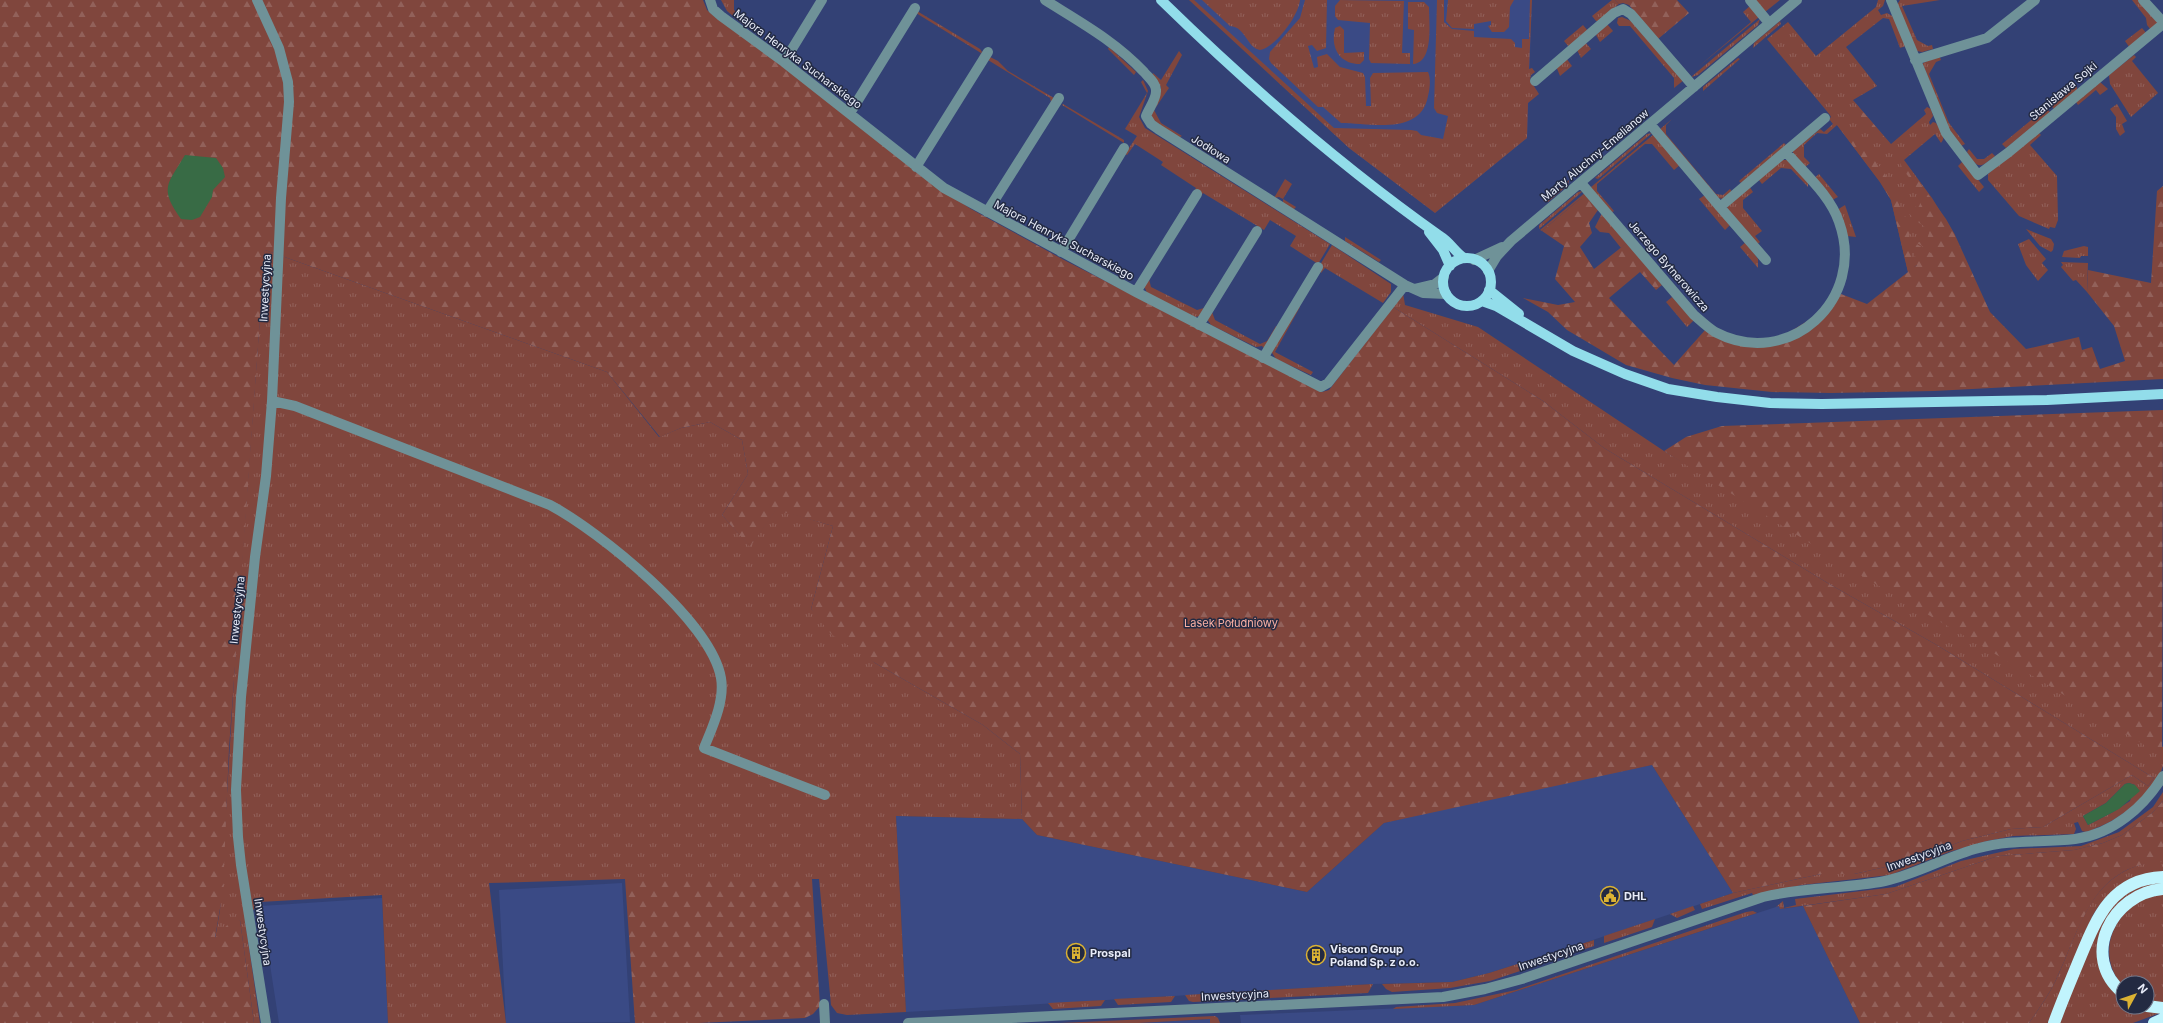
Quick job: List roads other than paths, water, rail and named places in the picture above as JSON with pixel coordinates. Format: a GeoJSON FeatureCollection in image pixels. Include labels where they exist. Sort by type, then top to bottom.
{"type":"FeatureCollection","features":[{"type":"Feature","properties":{"kind":"highway"},"geometry":{"type":"LineString","coordinates":[[2054,1023],[2102,909],[2125,888],[2139,882],[2163,877]]}},
{"type":"Feature","properties":{"kind":"highway"},"geometry":{"type":"LineString","coordinates":[[2115,984],[2105,966],[2104,935],[2109,925],[2124,905],[2143,893],[2163,889]]}},
{"type":"Feature","properties":{"kind":"highway"},"geometry":{"type":"LineString","coordinates":[[2154,1023],[2163,1019]]}},
{"type":"Feature","properties":{"kind":"main road"},"geometry":{"type":"LineString","coordinates":[[1161,0],[1269,100],[1423,224],[1470,259],[1484,266],[1488,271],[1491,284],[1482,301]]}},
{"type":"Feature","properties":{"kind":"main road"},"geometry":{"type":"LineString","coordinates":[[1423,224],[1443,250],[1450,266]]}},
{"type":"Feature","properties":{"kind":"main road"},"geometry":{"type":"LineString","coordinates":[[1470,259],[1450,266],[1444,277],[1446,294],[1458,304],[1466,306],[1482,301],[1496,306],[1573,351],[1625,374],[1668,389],[1770,403],[2047,400],[2163,394]]}},
{"type":"Feature","properties":{"kind":"main road"},"geometry":{"type":"LineString","coordinates":[[1489,290],[1532,326]]}},
{"type":"Feature","properties":{"kind":"street","name":"Inwestycyjna"},"geometry":{"type":"LineString","coordinates":[[257,0],[279,48],[288,82],[288,129],[281,198],[272,402],[266,476],[255,558],[241,696],[236,790],[240,858],[266,1023]]}},
{"type":"Feature","properties":{"kind":"street"},"geometry":{"type":"LineString","coordinates":[[784,62],[822,0]]}},
{"type":"Feature","properties":{"kind":"street","name":"Jodłowa"},"geometry":{"type":"LineString","coordinates":[[1044,0],[1110,41],[1131,59],[1151,80],[1156,88],[1146,116],[1151,124],[1410,287]]}},
{"type":"Feature","properties":{"kind":"street"},"geometry":{"type":"LineString","coordinates":[[1750,0],[1769,23]]}},
{"type":"Feature","properties":{"kind":"street","name":"Marty Aluchny-Emelianow"},"geometry":{"type":"LineString","coordinates":[[1488,271],[1497,256],[1511,242],[1797,0]]}},
{"type":"Feature","properties":{"kind":"street"},"geometry":{"type":"LineString","coordinates":[[1891,0],[1915,60],[1987,38],[2035,0]]}},
{"type":"Feature","properties":{"kind":"street"},"geometry":{"type":"LineString","coordinates":[[2143,0],[2163,23]]}},
{"type":"Feature","properties":{"kind":"street","name":"Majora Henryka Sucharskiego"},"geometry":{"type":"LineString","coordinates":[[710,1],[713,9],[721,16],[784,62],[944,188],[1136,292],[1304,379],[1324,387],[1410,287]]}},
{"type":"Feature","properties":{"kind":"street"},"geometry":{"type":"LineString","coordinates":[[850,113],[915,8]]}},
{"type":"Feature","properties":{"kind":"street"},"geometry":{"type":"LineString","coordinates":[[1535,81],[1617,11],[1623,9],[1631,14],[1694,87]]}},
{"type":"Feature","properties":{"kind":"street","name":"Stanisława Sojki"},"geometry":{"type":"LineString","coordinates":[[1915,60],[1946,133],[1978,174],[2009,152],[2163,23]]}},
{"type":"Feature","properties":{"kind":"street"},"geometry":{"type":"LineString","coordinates":[[916,167],[988,52]]}},
{"type":"Feature","properties":{"kind":"street"},"geometry":{"type":"LineString","coordinates":[[986,212],[1058,98]]}},
{"type":"Feature","properties":{"kind":"street"},"geometry":{"type":"LineString","coordinates":[[1720,207],[1825,118]]}},
{"type":"Feature","properties":{"kind":"street"},"geometry":{"type":"LineString","coordinates":[[1650,124],[1766,260]]}},
{"type":"Feature","properties":{"kind":"street"},"geometry":{"type":"LineString","coordinates":[[1061,252],[1124,148]]}},
{"type":"Feature","properties":{"kind":"street","name":"Jerzego Bytnerowicza"},"geometry":{"type":"LineString","coordinates":[[1581,183],[1694,315],[1715,332],[1748,342],[1766,342],[1802,331],[1822,314],[1838,291],[1845,263],[1845,245],[1834,211],[1786,152]]}},
{"type":"Feature","properties":{"kind":"street"},"geometry":{"type":"LineString","coordinates":[[1136,292],[1197,194]]}},
{"type":"Feature","properties":{"kind":"street"},"geometry":{"type":"LineString","coordinates":[[1199,325],[1257,230]]}},
{"type":"Feature","properties":{"kind":"street","name":"Marty Aluchny-Emelianow"},"geometry":{"type":"LineString","coordinates":[[1470,259],[1511,242]]}},
{"type":"Feature","properties":{"kind":"street"},"geometry":{"type":"LineString","coordinates":[[1263,358],[1318,267]]}},
{"type":"Feature","properties":{"kind":"street"},"geometry":{"type":"LineString","coordinates":[[1410,287],[1435,284],[1444,277]]}},
{"type":"Feature","properties":{"kind":"street"},"geometry":{"type":"LineString","coordinates":[[1410,287],[1423,293],[1446,294]]}},
{"type":"Feature","properties":{"kind":"street"},"geometry":{"type":"LineString","coordinates":[[272,402],[295,406],[550,505],[577,522],[618,553],[676,604],[703,640],[716,662],[721,678],[722,691],[717,712],[704,748],[825,795]]}},
{"type":"Feature","properties":{"kind":"street","name":"Inwestycyjna"},"geometry":{"type":"LineString","coordinates":[[908,1023],[1443,997],[1485,989],[1522,979],[1763,897],[1796,891],[1888,880],[1956,855],[1999,844],[2077,839],[2097,833],[2120,822],[2139,807],[2153,792],[2163,776]]}},
{"type":"Feature","properties":{"kind":"street"},"geometry":{"type":"LineString","coordinates":[[824,1004],[825,1023]]}},
{"type":"Feature","properties":{"kind":"place","name":"DHL"},"geometry":{"type":"Point","coordinates":[1610,896]}},
{"type":"Feature","properties":{"kind":"place","name":"Prospal"},"geometry":{"type":"Point","coordinates":[1076,953]}},
{"type":"Feature","properties":{"kind":"place","name":"Viscon Group Poland Sp. z o.o."},"geometry":{"type":"Point","coordinates":[1316,955]}},
{"type":"Feature","properties":{"kind":"park label","name":"Lasek Południowy"},"geometry":{"type":"Point","coordinates":[1231,623]}}]}
